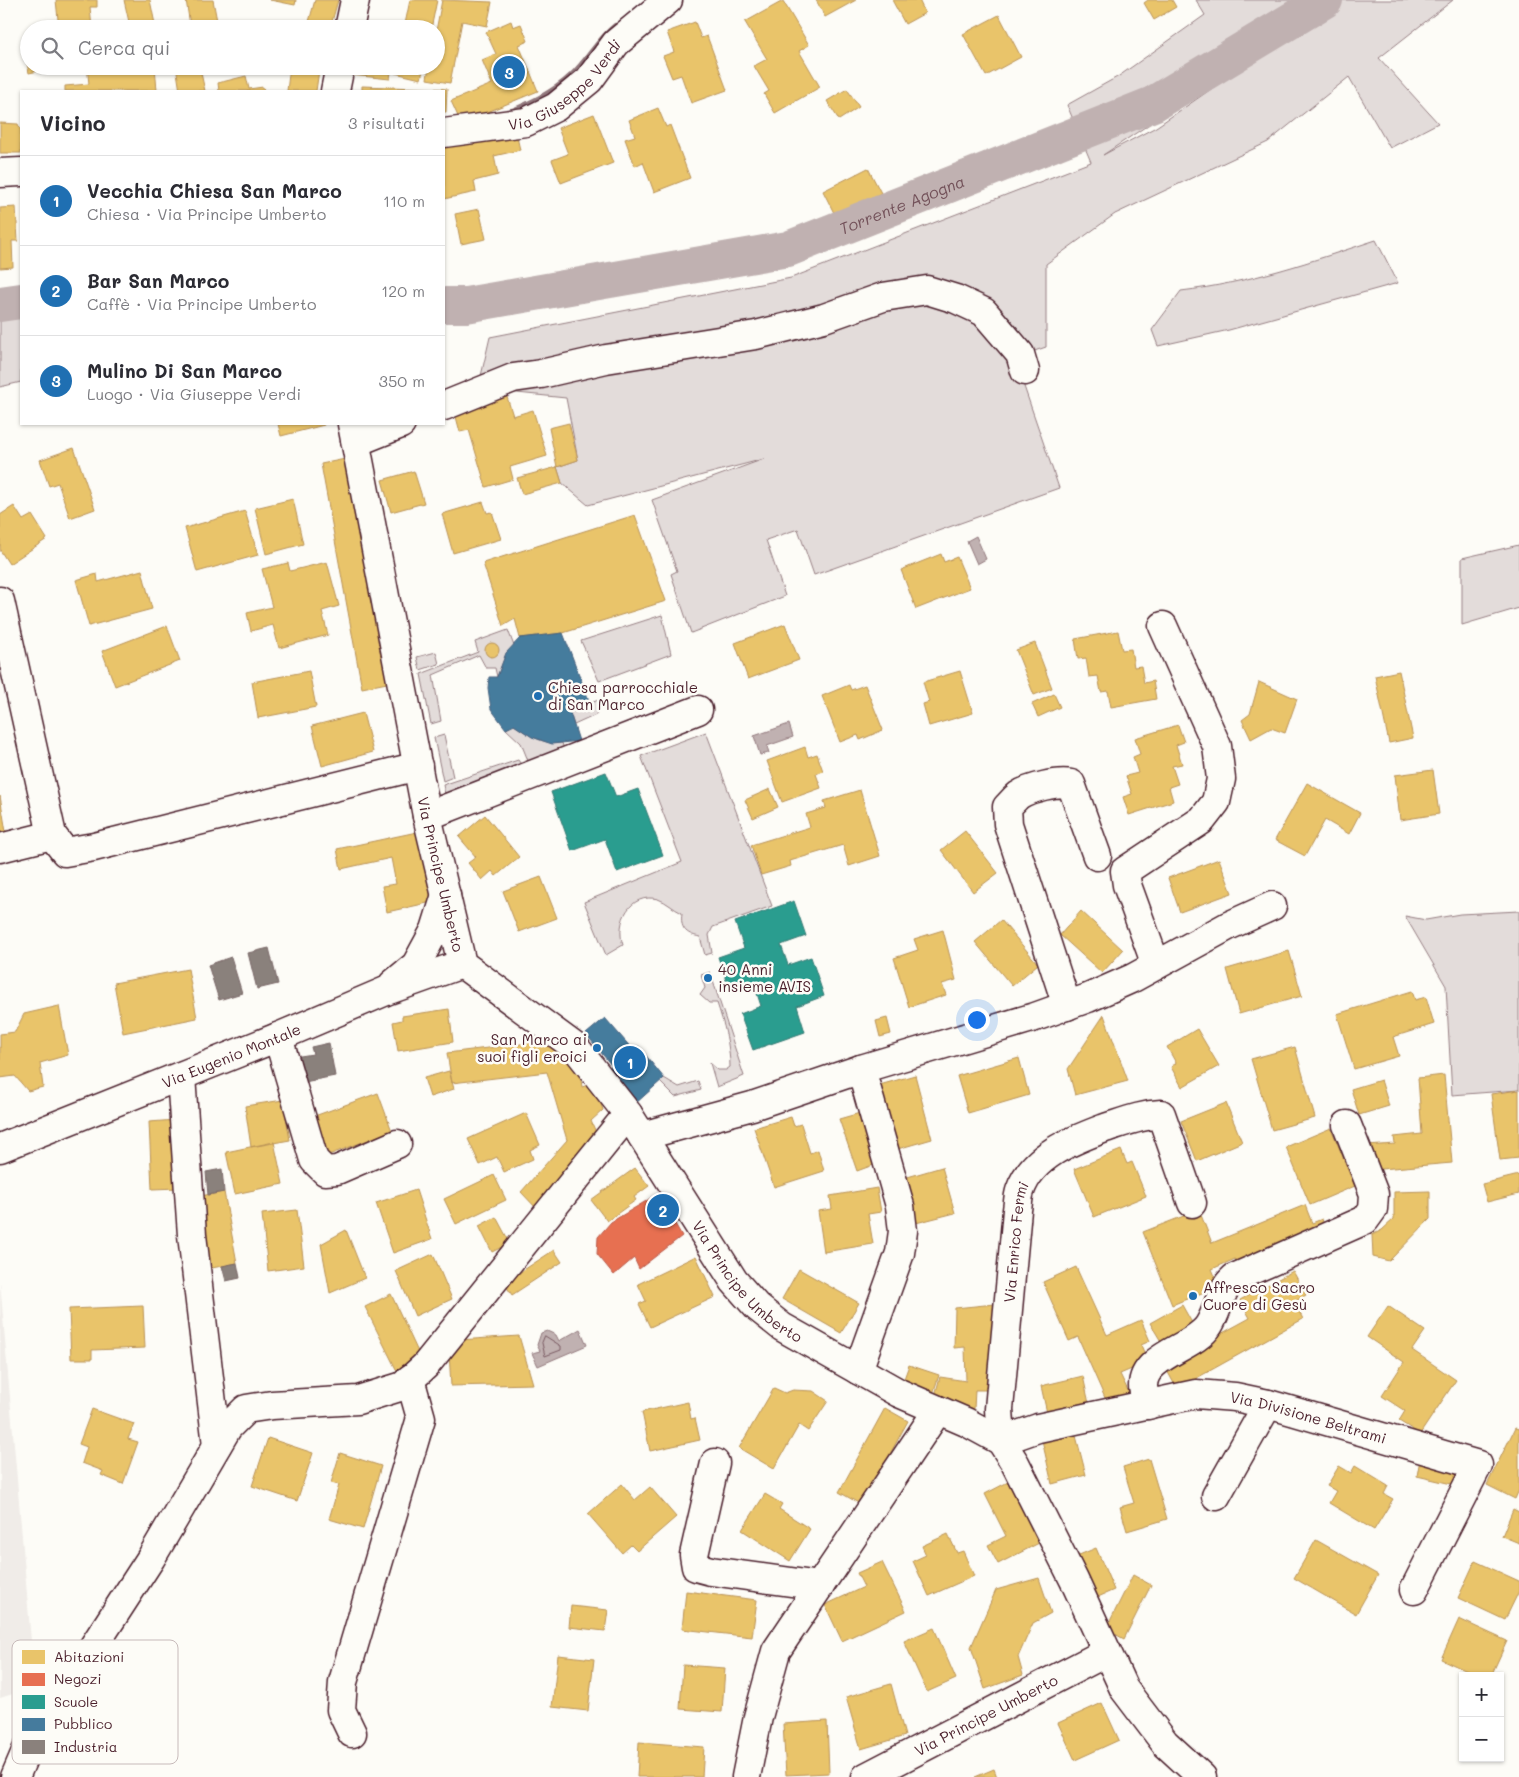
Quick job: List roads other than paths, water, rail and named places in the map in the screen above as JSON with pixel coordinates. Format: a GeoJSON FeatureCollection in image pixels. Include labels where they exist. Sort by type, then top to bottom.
{"type":"FeatureCollection","features":[{"type":"Feature","properties":{"kind":"street"},"geometry":{"type":"LineString","coordinates":[[351,20],[356,0]]}},
{"type":"Feature","properties":{"kind":"street","name":"Via Giuseppe Verdi"},"geometry":{"type":"LineString","coordinates":[[445,133],[526,122],[556,107],[589,80],[616,43],[668,0]]}},
{"type":"Feature","properties":{"kind":"street"},"geometry":{"type":"LineString","coordinates":[[335,90],[338,75]]}},
{"type":"Feature","properties":{"kind":"street"},"geometry":{"type":"LineString","coordinates":[[0,172],[20,172]]}},
{"type":"Feature","properties":{"kind":"street"},"geometry":{"type":"LineString","coordinates":[[445,406],[513,378],[541,374],[606,359],[756,335],[824,318],[883,297],[927,290],[956,299],[984,312],[1020,354],[1025,370]]}},
{"type":"Feature","properties":{"kind":"street"},"geometry":{"type":"LineString","coordinates":[[354,433],[396,425]]}},
{"type":"Feature","properties":{"kind":"street","name":"Via Principe Umberto"},"geometry":{"type":"LineString","coordinates":[[354,433],[427,816],[462,964],[575,1047],[635,1125],[734,1281],[757,1307],[782,1328],[899,1393],[1001,1441]]}},
{"type":"Feature","properties":{"kind":"street"},"geometry":{"type":"LineString","coordinates":[[0,601],[52,835],[65,852],[94,847],[418,766]]}},
{"type":"Feature","properties":{"kind":"street"},"geometry":{"type":"LineString","coordinates":[[1156,965],[1127,885],[1125,871],[1202,820],[1216,802],[1221,779],[1217,746],[1162,626]]}},
{"type":"Feature","properties":{"kind":"street"},"geometry":{"type":"LineString","coordinates":[[427,816],[698,710]]}},
{"type":"Feature","properties":{"kind":"street"},"geometry":{"type":"LineString","coordinates":[[1067,1006],[1008,824],[1007,807],[1019,795],[1063,782],[1071,784],[1097,856]]}},
{"type":"Feature","properties":{"kind":"street"},"geometry":{"type":"LineString","coordinates":[[0,848],[52,835]]}},
{"type":"Feature","properties":{"kind":"street"},"geometry":{"type":"LineString","coordinates":[[386,991],[416,965],[434,930],[446,895]]}},
{"type":"Feature","properties":{"kind":"street"},"geometry":{"type":"LineString","coordinates":[[98,1640],[151,1558],[228,1427],[246,1409],[272,1405],[358,1400],[402,1386],[425,1366],[635,1125],[752,1106],[861,1069],[1067,1006],[1133,978],[1228,926],[1272,906]]}},
{"type":"Feature","properties":{"kind":"street","name":"Via Eugenio Montale"},"geometry":{"type":"LineString","coordinates":[[0,1148],[278,1037],[386,991],[462,964]]}},
{"type":"Feature","properties":{"kind":"street"},"geometry":{"type":"LineString","coordinates":[[278,1037],[314,1160],[325,1172],[337,1170],[397,1144]]}},
{"type":"Feature","properties":{"kind":"street"},"geometry":{"type":"LineString","coordinates":[[858,1370],[900,1253],[903,1232],[900,1206],[861,1069]]}},
{"type":"Feature","properties":{"kind":"street"},"geometry":{"type":"LineString","coordinates":[[181,1076],[192,1235],[217,1445]]}},
{"type":"Feature","properties":{"kind":"street","name":"Via Enrico Fermi"},"geometry":{"type":"LineString","coordinates":[[1001,1441],[999,1409],[1020,1190],[1032,1170],[1051,1152],[1084,1136],[1143,1115],[1161,1114],[1192,1203]]}},
{"type":"Feature","properties":{"kind":"street"},"geometry":{"type":"LineString","coordinates":[[1148,1405],[1143,1385],[1152,1365],[1203,1333],[1210,1324],[1224,1288],[1234,1278],[1366,1220],[1373,1209],[1374,1194],[1347,1125]]}},
{"type":"Feature","properties":{"kind":"street"},"geometry":{"type":"LineString","coordinates":[[352,1733],[341,1710],[344,1682],[421,1418],[410,1379]]}},
{"type":"Feature","properties":{"kind":"street","name":"Via Divisione Beltrami"},"geometry":{"type":"LineString","coordinates":[[1001,1441],[1038,1428],[1196,1394],[1236,1397],[1268,1404],[1478,1466],[1414,1590]]}},
{"type":"Feature","properties":{"kind":"street"},"geometry":{"type":"LineString","coordinates":[[1216,1496],[1268,1404]]}},
{"type":"Feature","properties":{"kind":"street"},"geometry":{"type":"LineString","coordinates":[[746,1777],[758,1717],[776,1651],[938,1410]]}},
{"type":"Feature","properties":{"kind":"street"},"geometry":{"type":"LineString","coordinates":[[1001,1441],[1015,1463],[1074,1580],[1124,1689],[1165,1743],[1202,1777]]}},
{"type":"Feature","properties":{"kind":"street"},"geometry":{"type":"LineString","coordinates":[[715,1463],[694,1555],[696,1567],[711,1571],[820,1586]]}},
{"type":"Feature","properties":{"kind":"street","name":"Via Principe Umberto"},"geometry":{"type":"LineString","coordinates":[[866,1777],[1107,1652]]}},
{"type":"Feature","properties":{"kind":"street"},"geometry":{"type":"LineString","coordinates":[[15,1777],[21,1764]]}},
{"type":"Feature","properties":{"kind":"water"},"geometry":{"type":"Polygon","coordinates":[[[976,536],[986,559],[977,564],[967,541],[976,536]]]}},
{"type":"Feature","properties":{"kind":"water"},"geometry":{"type":"Polygon","coordinates":[[[789,724],[793,737],[767,746],[769,753],[760,755],[754,736],[789,724]]]}},
{"type":"Feature","properties":{"kind":"water"},"geometry":{"type":"Polygon","coordinates":[[[580,1329],[587,1345],[538,1366],[532,1353],[540,1351],[537,1345],[541,1333],[547,1331],[556,1335],[559,1341],[580,1329]]]}},
{"type":"Feature","properties":{"kind":"waterway","name":"Torrente Agogna"},"geometry":{"type":"LineString","coordinates":[[445,305],[466,305],[788,249],[1153,104],[1325,0]]}},
{"type":"Feature","properties":{"kind":"waterway"},"geometry":{"type":"LineString","coordinates":[[508,113],[557,88],[577,70],[615,26]]}},
{"type":"Feature","properties":{"kind":"waterway","name":"Torrente Agogna"},"geometry":{"type":"LineString","coordinates":[[0,304],[20,301]]}},
{"type":"Feature","properties":{"kind":"place","name":"Mulino Di San Marco"},"geometry":{"type":"Point","coordinates":[509,72]}},
{"type":"Feature","properties":{"kind":"place","name":"Chiesa parrocchiale di San Marco"},"geometry":{"type":"Point","coordinates":[538,696]}},
{"type":"Feature","properties":{"kind":"place","name":"40 Anni insieme AVIS"},"geometry":{"type":"Point","coordinates":[708,978]}},
{"type":"Feature","properties":{"kind":"place","name":"San Marco ai suoi figli eroici"},"geometry":{"type":"Point","coordinates":[597,1048]}},
{"type":"Feature","properties":{"kind":"place","name":"Vecchia Chiesa San Marco"},"geometry":{"type":"Point","coordinates":[630,1062]}},
{"type":"Feature","properties":{"kind":"place","name":"Bar San Marco"},"geometry":{"type":"Point","coordinates":[663,1210]}},
{"type":"Feature","properties":{"kind":"place","name":"Affresco Sacro Cuore di Gesù"},"geometry":{"type":"Point","coordinates":[1193,1296]}}]}
